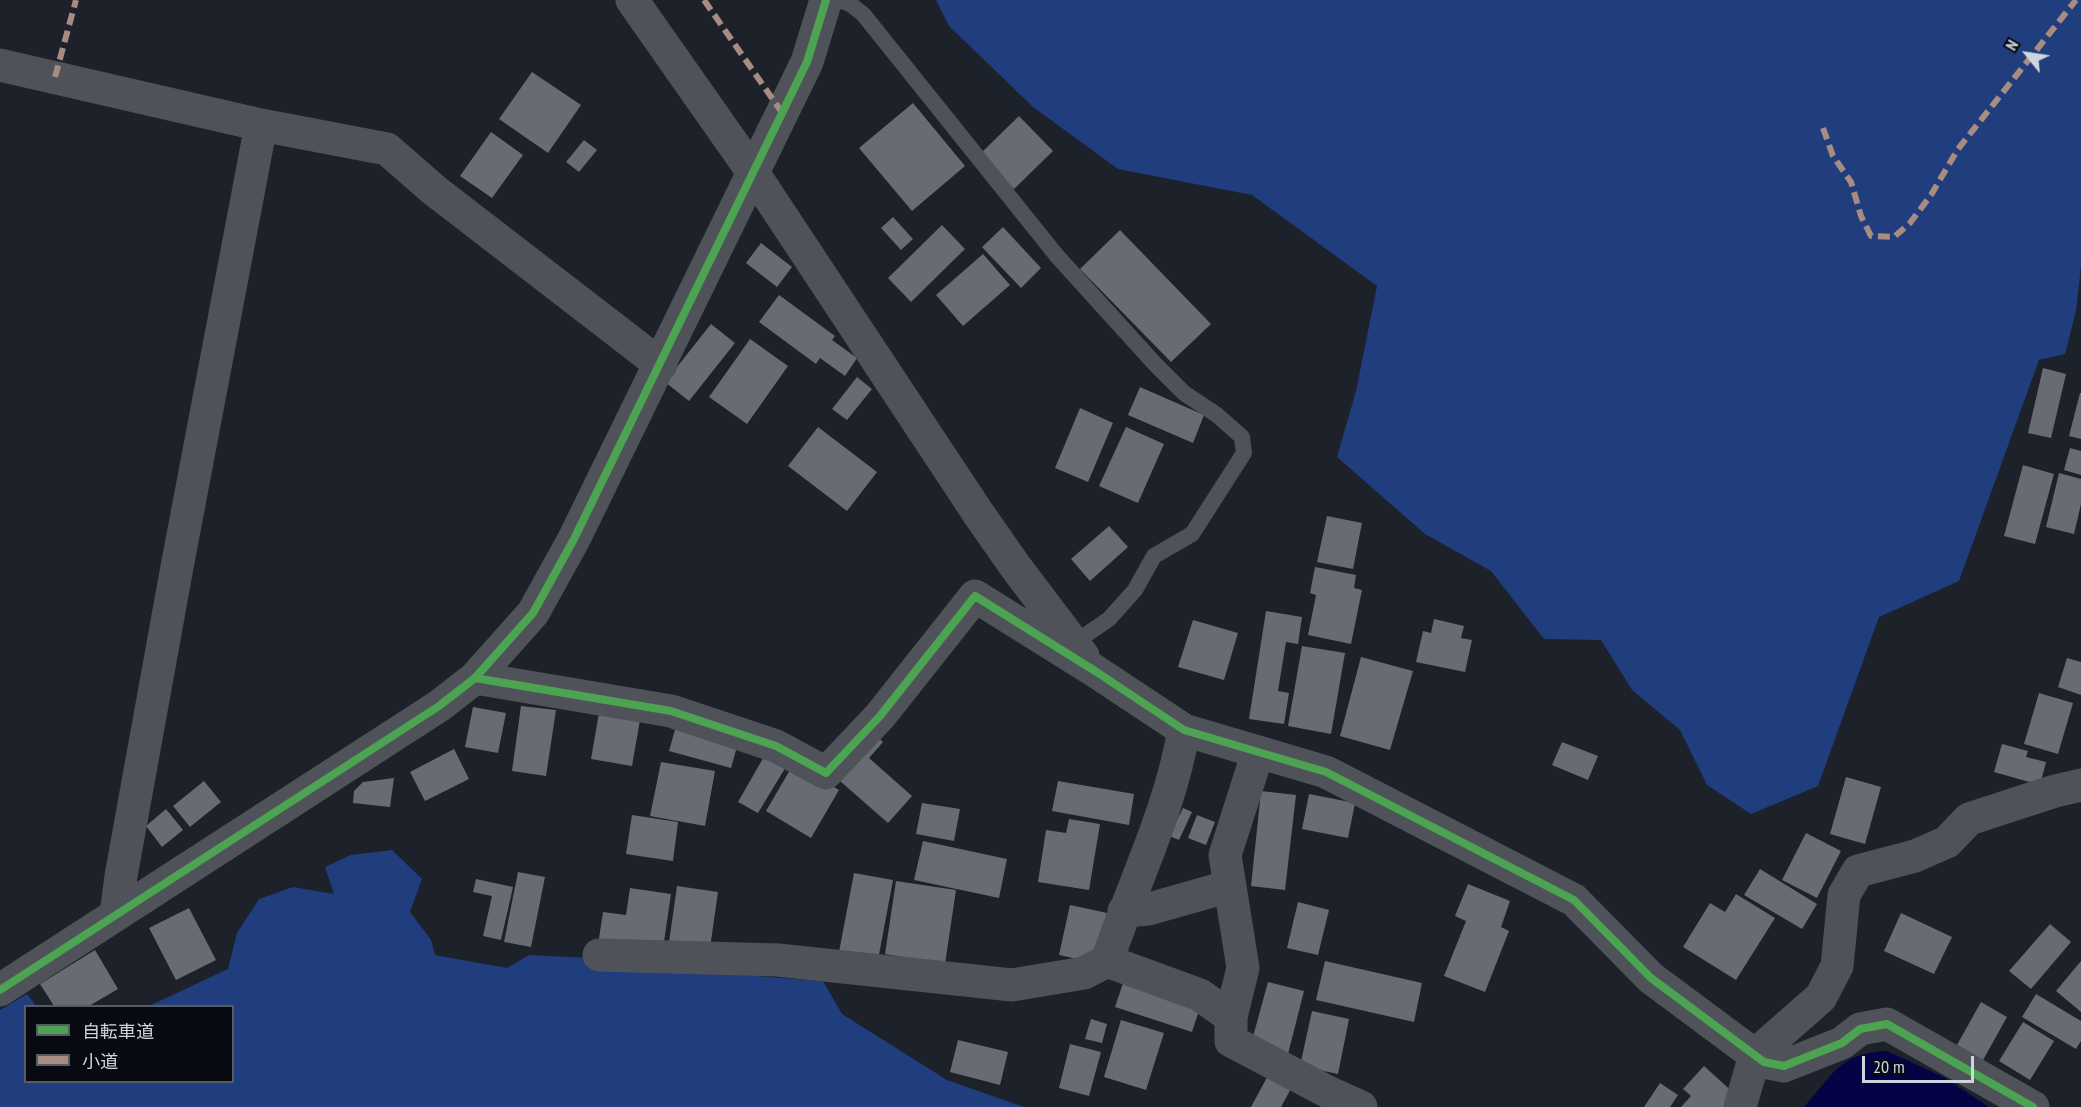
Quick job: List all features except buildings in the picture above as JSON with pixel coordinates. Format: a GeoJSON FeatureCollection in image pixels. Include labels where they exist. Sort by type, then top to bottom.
{"type":"FeatureCollection","features":[{"type":"Feature","properties":{"kind":"street"},"geometry":{"type":"LineString","coordinates":[[632,0],[752,171],[978,513],[1015,566],[1095,671]]}},
{"type":"Feature","properties":{"kind":"street"},"geometry":{"type":"LineString","coordinates":[[0,990],[439,706],[475,678],[533,613],[574,539],[661,365],[752,171],[807,62],[826,0]]}},
{"type":"Feature","properties":{"kind":"street"},"geometry":{"type":"LineString","coordinates":[[0,64],[261,126],[387,148],[434,190],[661,365]]}},
{"type":"Feature","properties":{"kind":"street"},"geometry":{"type":"LineString","coordinates":[[116,915],[121,876],[171,601],[261,126]]}},
{"type":"Feature","properties":{"kind":"street"},"geometry":{"type":"LineString","coordinates":[[475,678],[671,711],[776,746],[826,773],[880,716],[975,596],[1184,730],[1326,772],[1574,900],[1650,978],[1764,1062],[1784,1066],[1842,1043],[1860,1029],[1887,1024],[2033,1107]]}},
{"type":"Feature","properties":{"kind":"street"},"geometry":{"type":"LineString","coordinates":[[599,955],[778,960],[1012,985],[1084,973],[1107,961],[1178,766],[1184,730]]}},
{"type":"Feature","properties":{"kind":"street"},"geometry":{"type":"LineString","coordinates":[[1258,752],[1225,855],[1243,968],[1231,1017],[1231,1041],[1360,1107]]}},
{"type":"Feature","properties":{"kind":"street"},"geometry":{"type":"LineString","coordinates":[[1740,1107],[1755,1055],[1821,997],[1837,966],[1844,895],[1858,871],[1915,856],[1947,842],[1969,819],[2055,791],[2081,785]]}},
{"type":"Feature","properties":{"kind":"street"},"geometry":{"type":"LineString","coordinates":[[1124,911],[1149,909],[1230,886]]}},
{"type":"Feature","properties":{"kind":"street"},"geometry":{"type":"LineString","coordinates":[[1107,961],[1200,995],[1231,1017]]}},
{"type":"Feature","properties":{"kind":"lane"},"geometry":{"type":"LineString","coordinates":[[838,0],[850,4],[863,14],[1057,256],[1147,355],[1184,393],[1217,415],[1242,437],[1244,453],[1192,534],[1154,556],[1135,590],[1109,619],[1074,643]]}},
{"type":"Feature","properties":{"kind":"shaded area"},"geometry":{"type":"Polygon","coordinates":[[[936,0],[2081,0],[2081,266],[2076,311],[2065,354],[2039,360],[1959,581],[1879,617],[1818,786],[1751,814],[1707,785],[1680,730],[1632,690],[1601,640],[1544,639],[1491,571],[1425,534],[1337,457],[1356,391],[1377,286],[1252,195],[1118,169],[1033,107],[949,26],[936,0]]]}},
{"type":"Feature","properties":{"kind":"shaded area"},"geometry":{"type":"Polygon","coordinates":[[[392,850],[422,879],[410,912],[431,940],[435,955],[507,968],[529,955],[611,959],[756,976],[823,981],[842,1014],[947,1080],[1024,1107],[0,1107],[0,1010],[27,994],[35,1005],[24,1005],[24,1083],[234,1083],[234,1005],[151,1005],[228,969],[237,933],[259,899],[293,887],[334,894],[325,867],[351,855],[392,850]]]}},
{"type":"Feature","properties":{"kind":"shaded area"},"geometry":{"type":"Polygon","coordinates":[[[1887,1051],[1943,1077],[1989,1107],[1804,1107],[1830,1076],[1847,1061],[1858,1056],[1887,1051]]]}},
{"type":"Feature","properties":{"kind":"marked path"},"geometry":{"type":"LineString","coordinates":[[55,77],[76,0]]}},
{"type":"Feature","properties":{"kind":"marked path"},"geometry":{"type":"LineString","coordinates":[[704,0],[783,114]]}},
{"type":"Feature","properties":{"kind":"marked path"},"geometry":{"type":"LineString","coordinates":[[1823,128],[1833,156],[1851,182],[1861,216],[1871,236],[1894,237],[1910,223],[1931,195],[1958,149],[2076,0]]}},
{"type":"Feature","properties":{"kind":"cycle path"},"geometry":{"type":"LineString","coordinates":[[0,990],[439,706],[475,678],[533,613],[574,539],[807,62],[826,0]]}},
{"type":"Feature","properties":{"kind":"cycle path"},"geometry":{"type":"LineString","coordinates":[[475,678],[671,711],[776,746],[826,773],[880,716],[975,596],[1184,730],[1326,772],[1574,900],[1651,978],[1764,1062],[1784,1066],[1842,1043],[1860,1029],[1887,1024],[2033,1107]]}}]}
